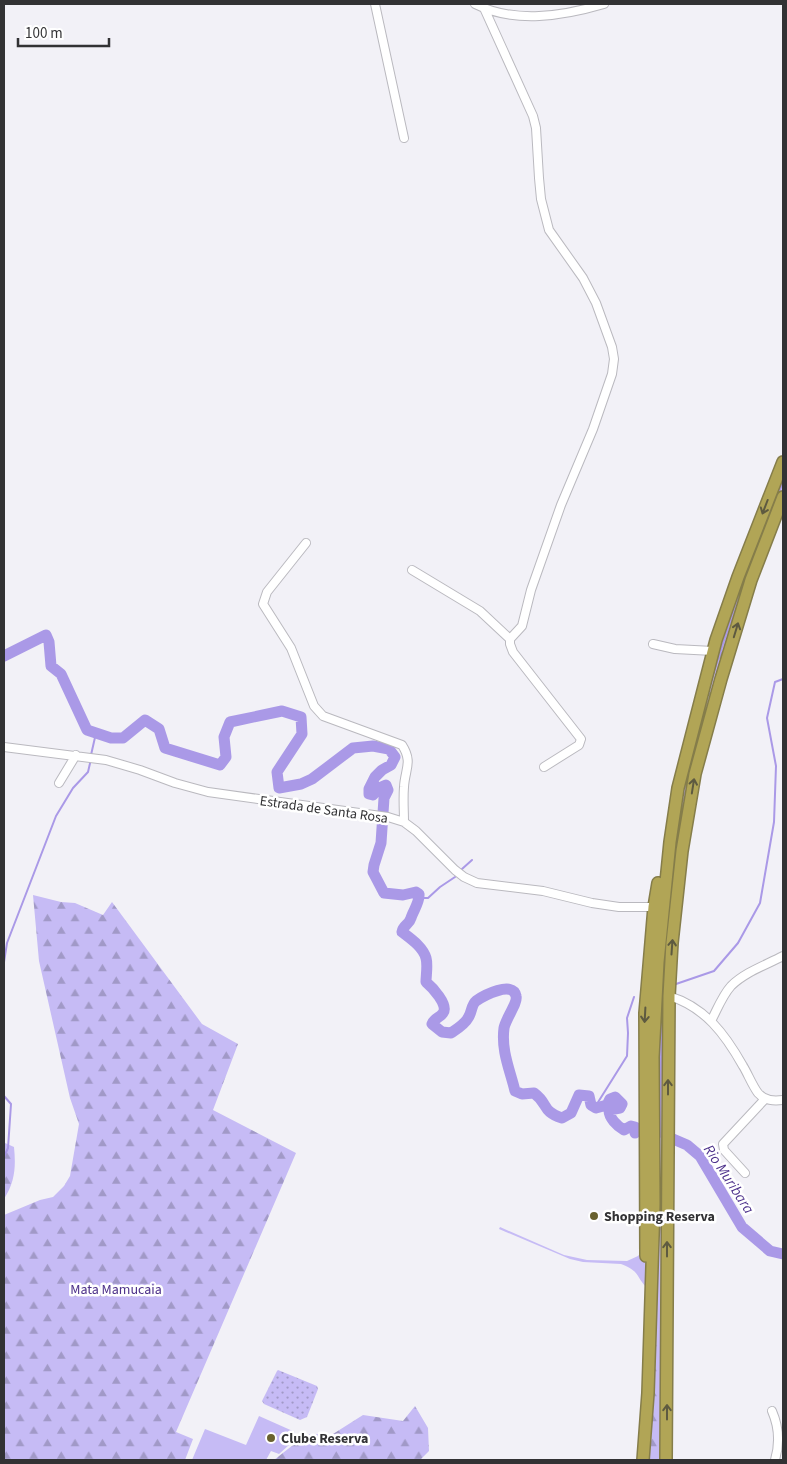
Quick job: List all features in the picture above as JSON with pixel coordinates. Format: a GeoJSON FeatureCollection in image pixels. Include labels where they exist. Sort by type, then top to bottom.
{"type":"FeatureCollection","features":[{"type":"Feature","properties":{"kind":"highway"},"geometry":{"type":"LineString","coordinates":[[643,1460],[648,1393],[654,1204],[653,1057],[664,893],[678,788],[713,650],[738,576],[783,462]]}},
{"type":"Feature","properties":{"kind":"highway"},"geometry":{"type":"LineString","coordinates":[[666,1460],[669,996],[672,943],[682,851],[695,774],[721,679],[751,580],[783,497]]}},
{"type":"Feature","properties":{"kind":"highway"},"geometry":{"type":"LineString","coordinates":[[648,1393],[644,1362],[646,1266],[645,1013],[654,907],[679,760],[687,731],[697,710]]}},
{"type":"Feature","properties":{"kind":"street"},"geometry":{"type":"LineString","coordinates":[[376,4],[404,138]]}},
{"type":"Feature","properties":{"kind":"street"},"geometry":{"type":"LineString","coordinates":[[475,4],[506,15],[528,16],[575,12],[604,4]]}},
{"type":"Feature","properties":{"kind":"street"},"geometry":{"type":"LineString","coordinates":[[484,8],[528,103],[536,128],[538,178],[549,230],[583,278],[596,303],[612,347],[614,359],[612,374],[561,505],[531,590],[522,626],[510,639]]}},
{"type":"Feature","properties":{"kind":"street"},"geometry":{"type":"LineString","coordinates":[[306,543],[267,592],[263,604],[291,648],[318,712],[322,716],[402,745],[408,757],[408,769],[404,780],[404,822]]}},
{"type":"Feature","properties":{"kind":"street"},"geometry":{"type":"LineString","coordinates":[[412,570],[480,611],[510,639],[514,652],[581,739],[579,745],[544,767]]}},
{"type":"Feature","properties":{"kind":"street"},"geometry":{"type":"LineString","coordinates":[[653,644],[675,649],[713,650]]}},
{"type":"Feature","properties":{"kind":"street","name":"Estrada de Santa Rosa"},"geometry":{"type":"LineString","coordinates":[[4,747],[91,757],[140,770],[208,792],[388,817],[404,822],[416,831],[460,874],[477,883],[543,891],[592,903],[619,907],[654,907]]}},
{"type":"Feature","properties":{"kind":"street"},"geometry":{"type":"LineString","coordinates":[[59,783],[76,755]]}},
{"type":"Feature","properties":{"kind":"street"},"geometry":{"type":"LineString","coordinates":[[712,1021],[722,1000],[731,987],[746,975],[783,956]]}},
{"type":"Feature","properties":{"kind":"street"},"geometry":{"type":"LineString","coordinates":[[669,996],[692,1005],[712,1021],[738,1058],[759,1093],[766,1099],[773,1101],[783,1100]]}},
{"type":"Feature","properties":{"kind":"street"},"geometry":{"type":"LineString","coordinates":[[745,1173],[726,1154],[723,1144],[766,1099]]}},
{"type":"Feature","properties":{"kind":"street"},"geometry":{"type":"LineString","coordinates":[[772,1411],[778,1430],[778,1452],[775,1460]]}},
{"type":"Feature","properties":{"kind":"green space"},"geometry":{"type":"Polygon","coordinates":[[[783,475],[783,490],[751,569],[721,660],[692,769],[663,1065],[660,1460],[647,1460],[656,1102],[663,927],[684,786],[702,706],[732,603],[783,475]]]}},
{"type":"Feature","properties":{"kind":"green space","name":"Mata Mamucaia"},"geometry":{"type":"Polygon","coordinates":[[[33,895],[61,902],[75,903],[103,915],[112,902],[202,1024],[238,1044],[213,1110],[296,1153],[176,1432],[193,1439],[185,1460],[4,1460],[4,1215],[40,1200],[53,1197],[64,1186],[70,1176],[79,1124],[70,1098],[39,961],[33,895]]]}},
{"type":"Feature","properties":{"kind":"green space"},"geometry":{"type":"Polygon","coordinates":[[[5,1143],[14,1147],[15,1161],[13,1180],[4,1199],[5,1143]]]}},
{"type":"Feature","properties":{"kind":"green space"},"geometry":{"type":"Polygon","coordinates":[[[500,1227],[564,1255],[587,1260],[627,1261],[638,1256],[645,1248],[647,1288],[632,1269],[621,1264],[583,1262],[570,1259],[499,1229],[500,1227]]]}},
{"type":"Feature","properties":{"kind":"green space"},"geometry":{"type":"Polygon","coordinates":[[[278,1370],[317,1386],[318,1389],[307,1417],[300,1420],[264,1404],[262,1401],[278,1370]]]}},
{"type":"Feature","properties":{"kind":"green space"},"geometry":{"type":"Polygon","coordinates":[[[415,1406],[428,1428],[429,1451],[420,1460],[274,1460],[307,1434],[333,1434],[363,1415],[403,1421],[415,1406]]]}},
{"type":"Feature","properties":{"kind":"green space","name":"Clube Reserva"},"geometry":{"type":"Polygon","coordinates":[[[259,1416],[295,1432],[289,1445],[279,1454],[271,1451],[266,1460],[192,1460],[205,1429],[246,1445],[259,1416]]]}},
{"type":"Feature","properties":{"kind":"waterway"},"geometry":{"type":"LineString","coordinates":[[711,682],[744,581],[762,531],[783,482]]}},
{"type":"Feature","properties":{"kind":"waterway","name":"Rio Muribara"},"geometry":{"type":"LineString","coordinates":[[4,656],[46,635],[49,642],[51,666],[61,674],[87,730],[111,738],[123,738],[145,720],[159,729],[165,748],[220,765],[226,757],[224,737],[230,722],[282,711],[301,717],[302,734],[277,772],[279,788],[301,784],[312,779],[353,748],[373,746],[389,749],[395,757],[391,765],[375,777],[369,789],[369,794],[373,795],[379,788],[386,785],[388,790],[384,798],[381,843],[373,872],[384,893],[403,895],[416,892],[419,894],[410,920],[402,932],[422,950],[427,964],[426,982],[439,996],[444,1005],[443,1013],[432,1024],[442,1032],[451,1033],[467,1020],[476,1001],[504,989],[514,991],[516,999],[505,1024],[503,1036],[505,1053],[515,1091],[522,1094],[534,1093],[551,1113],[562,1118],[571,1113],[579,1095],[589,1096],[591,1105],[596,1108],[607,1105],[610,1099],[615,1097],[622,1104],[620,1108],[609,1110],[612,1119],[624,1130],[631,1126],[635,1127],[635,1133]]}},
{"type":"Feature","properties":{"kind":"waterway"},"geometry":{"type":"LineString","coordinates":[[676,984],[714,971],[738,943],[760,903],[774,822],[776,766],[767,718],[775,682],[783,679]]}},
{"type":"Feature","properties":{"kind":"waterway"},"geometry":{"type":"LineString","coordinates":[[674,858],[687,782],[702,715]]}},
{"type":"Feature","properties":{"kind":"waterway"},"geometry":{"type":"LineString","coordinates":[[91,755],[96,733]]}},
{"type":"Feature","properties":{"kind":"waterway"},"geometry":{"type":"LineString","coordinates":[[4,962],[7,943],[56,816],[73,788],[88,772],[91,759]]}},
{"type":"Feature","properties":{"kind":"waterway"},"geometry":{"type":"LineString","coordinates":[[462,869],[472,860]]}},
{"type":"Feature","properties":{"kind":"waterway"},"geometry":{"type":"LineString","coordinates":[[420,898],[428,898],[455,877]]}},
{"type":"Feature","properties":{"kind":"waterway"},"geometry":{"type":"LineString","coordinates":[[663,970],[665,950]]}},
{"type":"Feature","properties":{"kind":"waterway"},"geometry":{"type":"LineString","coordinates":[[660,1137],[662,989]]}},
{"type":"Feature","properties":{"kind":"waterway"},"geometry":{"type":"LineString","coordinates":[[595,1107],[627,1056],[627,1018],[634,997]]}},
{"type":"Feature","properties":{"kind":"waterway"},"geometry":{"type":"LineString","coordinates":[[4,1096],[11,1104],[8,1148],[4,1157]]}},
{"type":"Feature","properties":{"kind":"waterway","name":"Rio Muribara"},"geometry":{"type":"LineString","coordinates":[[673,1139],[687,1145],[700,1156],[742,1227],[770,1251],[783,1254]]}},
{"type":"Feature","properties":{"kind":"place","name":"Shopping Reserva"},"geometry":{"type":"Point","coordinates":[594,1216]}},
{"type":"Feature","properties":{"kind":"place","name":"Clube Reserva"},"geometry":{"type":"Point","coordinates":[271,1438]}}]}
